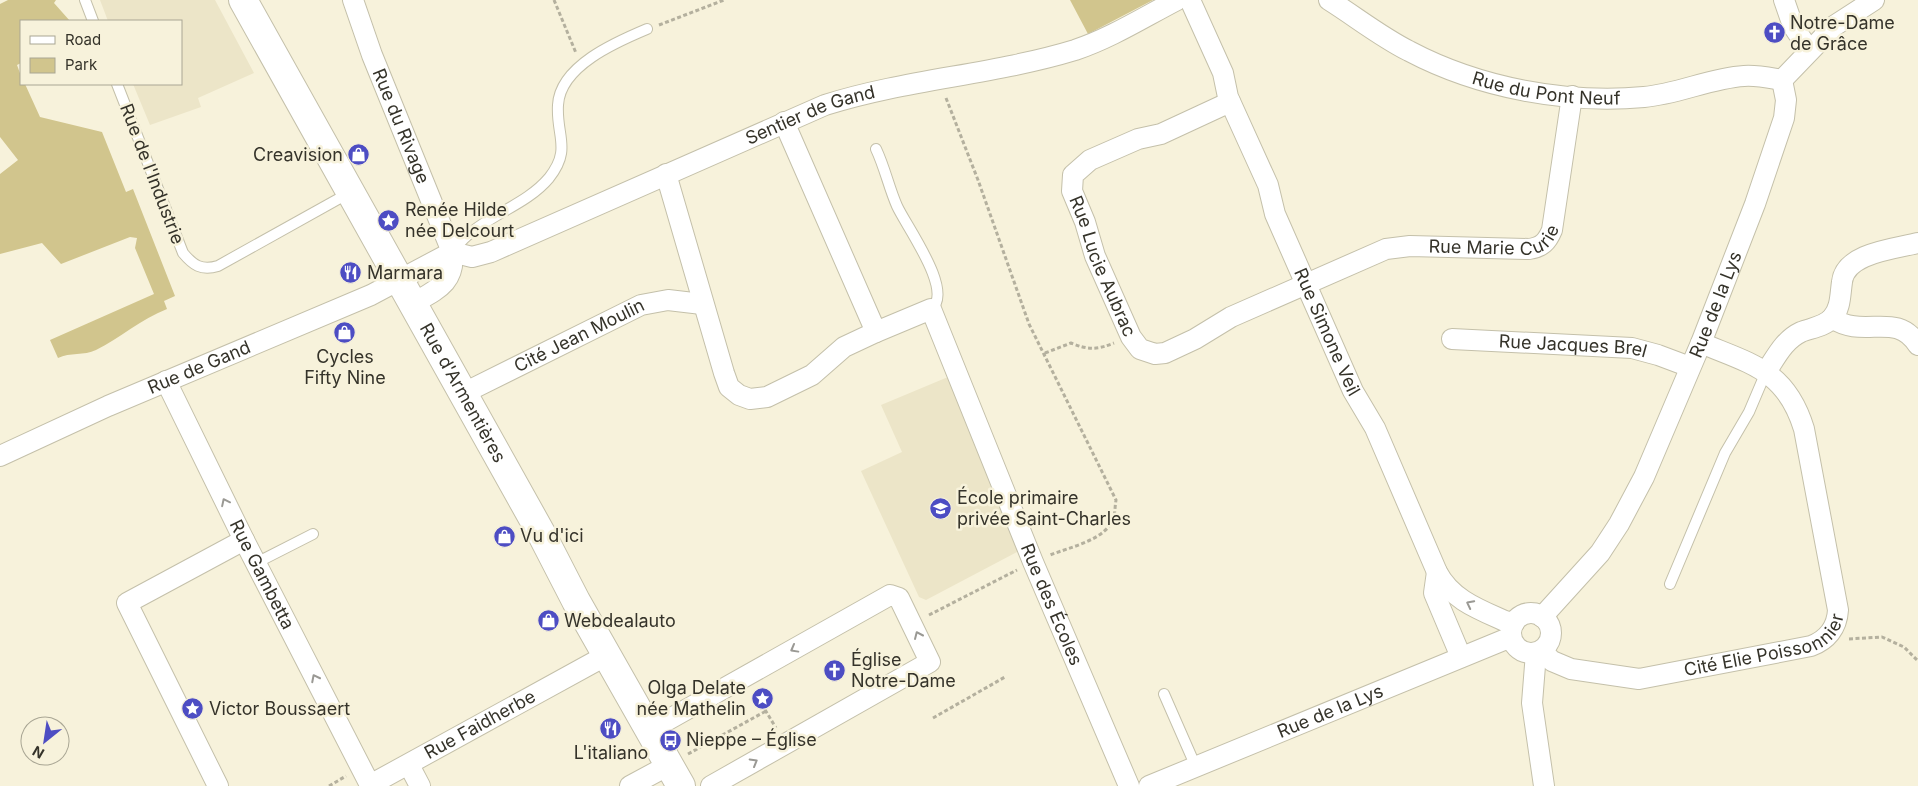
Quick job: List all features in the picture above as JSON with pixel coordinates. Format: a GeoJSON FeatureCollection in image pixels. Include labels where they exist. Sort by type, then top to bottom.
{"type":"FeatureCollection","features":[{"type":"Feature","properties":{"kind":"main road","name":"Rue d'Armentières"},"geometry":{"type":"LineString","coordinates":[[243,0],[607,655],[650,730],[679,768]]}},
{"type":"Feature","properties":{"kind":"street","name":"Rue du Rivage"},"geometry":{"type":"LineString","coordinates":[[353,0],[372,55],[452,252],[453,268],[447,279],[438,288],[412,304]]}},
{"type":"Feature","properties":{"kind":"street","name":"Sentier de Gand"},"geometry":{"type":"LineString","coordinates":[[452,252],[472,256],[491,252],[784,122],[856,95],[1077,49],[1121,30],[1177,0]]}},
{"type":"Feature","properties":{"kind":"street","name":"Rue Simone Veil"},"geometry":{"type":"LineString","coordinates":[[1190,0],[1223,73],[1230,102],[1268,185],[1275,214],[1352,390],[1375,428],[1436,572],[1446,588],[1457,597],[1499,618],[1512,630]]}},
{"type":"Feature","properties":{"kind":"street","name":"Rue du Pont Neuf"},"geometry":{"type":"LineString","coordinates":[[1329,0],[1394,42],[1438,65],[1509,87],[1572,96],[1610,99],[1647,97],[1745,76],[1782,80]]}},
{"type":"Feature","properties":{"kind":"street"},"geometry":{"type":"LineString","coordinates":[[1784,0],[1793,26],[1809,50]]}},
{"type":"Feature","properties":{"kind":"street"},"geometry":{"type":"LineString","coordinates":[[1782,80],[1809,50],[1843,19],[1874,0]]}},
{"type":"Feature","properties":{"kind":"street","name":"Rue de la Lys"},"geometry":{"type":"LineString","coordinates":[[1542,616],[1587,569],[1619,524],[1644,476],[1740,244],[1782,127],[1786,108],[1782,80]]}},
{"type":"Feature","properties":{"kind":"street","name":"Rue Marie Curie"},"geometry":{"type":"LineString","coordinates":[[1306,284],[1378,251],[1396,246],[1529,249],[1541,246],[1546,242],[1552,230],[1572,96]]}},
{"type":"Feature","properties":{"kind":"street","name":"Rue Lucie Aubrac"},"geometry":{"type":"LineString","coordinates":[[1230,102],[1161,134],[1138,139],[1090,160],[1073,175],[1071,186],[1073,197],[1085,222],[1095,256],[1131,337],[1136,345],[1144,351],[1155,354],[1165,353],[1195,339],[1231,317],[1306,284]]}},
{"type":"Feature","properties":{"kind":"street"},"geometry":{"type":"LineString","coordinates":[[784,122],[876,332]]}},
{"type":"Feature","properties":{"kind":"street"},"geometry":{"type":"LineString","coordinates":[[666,174],[702,304],[726,380],[734,391],[750,399],[767,397],[812,374],[844,347],[931,309]]}},
{"type":"Feature","properties":{"kind":"street"},"geometry":{"type":"LineString","coordinates":[[1766,372],[1780,350],[1791,338],[1822,325],[1832,318],[1838,308],[1844,273],[1852,262],[1918,243]]}},
{"type":"Feature","properties":{"kind":"street"},"geometry":{"type":"LineString","coordinates":[[399,280],[452,252]]}},
{"type":"Feature","properties":{"kind":"street","name":"Rue de Gand"},"geometry":{"type":"LineString","coordinates":[[0,456],[166,381],[371,295],[399,280]]}},
{"type":"Feature","properties":{"kind":"street","name":"Cité Jean Moulin"},"geometry":{"type":"LineString","coordinates":[[462,394],[641,305],[668,300],[702,304]]}},
{"type":"Feature","properties":{"kind":"street","name":"Rue des Écoles"},"geometry":{"type":"LineString","coordinates":[[931,309],[1033,562],[1129,786]]}},
{"type":"Feature","properties":{"kind":"street"},"geometry":{"type":"LineString","coordinates":[[1832,318],[1854,328],[1899,327],[1906,331],[1918,344]]}},
{"type":"Feature","properties":{"kind":"street","name":"Rue Jacques Brel"},"geometry":{"type":"LineString","coordinates":[[1452,339],[1632,348],[1658,354],[1690,367]]}},
{"type":"Feature","properties":{"kind":"street","name":"Cité Elie Poissonnier"},"geometry":{"type":"LineString","coordinates":[[1539,652],[1552,661],[1571,669],[1639,679],[1811,646],[1824,640],[1836,624],[1838,610],[1804,429],[1789,395],[1766,372],[1700,343]]}},
{"type":"Feature","properties":{"kind":"street","name":"Rue Gambetta"},"geometry":{"type":"LineString","coordinates":[[166,381],[244,540],[361,768]]}},
{"type":"Feature","properties":{"kind":"street"},"geometry":{"type":"LineString","coordinates":[[218,786],[128,603],[244,540]]}},
{"type":"Feature","properties":{"kind":"street"},"geometry":{"type":"LineString","coordinates":[[1436,572],[1434,593],[1460,657]]}},
{"type":"Feature","properties":{"kind":"street"},"geometry":{"type":"LineString","coordinates":[[650,730],[890,595],[899,598],[913,623],[930,662],[711,786]]}},
{"type":"Feature","properties":{"kind":"street"},"geometry":{"type":"LineString","coordinates":[[1527,614],[1542,616],[1550,626],[1552,634],[1550,642],[1539,652],[1528,654],[1520,650],[1512,630],[1527,614]]}},
{"type":"Feature","properties":{"kind":"street","name":"Rue de la Lys"},"geometry":{"type":"LineString","coordinates":[[1149,786],[1460,657],[1512,630]]}},
{"type":"Feature","properties":{"kind":"street"},"geometry":{"type":"LineString","coordinates":[[1539,652],[1532,703],[1544,786]]}},
{"type":"Feature","properties":{"kind":"street","name":"Rue Faidherbe"},"geometry":{"type":"LineString","coordinates":[[361,768],[370,785],[607,655]]}},
{"type":"Feature","properties":{"kind":"street"},"geometry":{"type":"LineString","coordinates":[[409,765],[420,786]]}},
{"type":"Feature","properties":{"kind":"street"},"geometry":{"type":"LineString","coordinates":[[630,786],[679,768]]}},
{"type":"Feature","properties":{"kind":"lane"},"geometry":{"type":"LineString","coordinates":[[85,0],[93,20]]}},
{"type":"Feature","properties":{"kind":"lane"},"geometry":{"type":"LineString","coordinates":[[452,252],[468,235],[528,198],[555,168],[563,150],[558,106],[560,96],[564,86],[581,66],[606,48],[647,29]]}},
{"type":"Feature","properties":{"kind":"lane","name":"Rue de l'Industrie"},"geometry":{"type":"LineString","coordinates":[[117,85],[183,252],[196,266],[204,268],[218,266],[350,192]]}},
{"type":"Feature","properties":{"kind":"lane"},"geometry":{"type":"LineString","coordinates":[[876,149],[898,209],[929,263],[939,298],[937,304],[931,309]]}},
{"type":"Feature","properties":{"kind":"lane"},"geometry":{"type":"LineString","coordinates":[[1670,584],[1725,454],[1749,412],[1766,372]]}},
{"type":"Feature","properties":{"kind":"lane"},"geometry":{"type":"LineString","coordinates":[[256,563],[313,534]]}},
{"type":"Feature","properties":{"kind":"lane"},"geometry":{"type":"LineString","coordinates":[[1164,694],[1196,767]]}},
{"type":"Feature","properties":{"kind":"path"},"geometry":{"type":"LineString","coordinates":[[554,0],[581,66]]}},
{"type":"Feature","properties":{"kind":"path"},"geometry":{"type":"LineString","coordinates":[[647,29],[724,0]]}},
{"type":"Feature","properties":{"kind":"path"},"geometry":{"type":"LineString","coordinates":[[913,623],[1033,562],[1098,536],[1109,527],[1114,517],[1116,500],[1030,324],[978,180],[938,78]]}},
{"type":"Feature","properties":{"kind":"path"},"geometry":{"type":"LineString","coordinates":[[1045,353],[1071,343],[1088,350],[1100,349],[1131,337]]}},
{"type":"Feature","properties":{"kind":"path"},"geometry":{"type":"LineString","coordinates":[[1824,640],[1882,637],[1904,647],[1918,661]]}},
{"type":"Feature","properties":{"kind":"path"},"geometry":{"type":"LineString","coordinates":[[745,676],[785,744]]}},
{"type":"Feature","properties":{"kind":"path"},"geometry":{"type":"LineString","coordinates":[[934,718],[1005,677]]}},
{"type":"Feature","properties":{"kind":"path"},"geometry":{"type":"LineString","coordinates":[[679,768],[766,711]]}},
{"type":"Feature","properties":{"kind":"shaded area"},"geometry":{"type":"Polygon","coordinates":[[[100,0],[215,0],[254,73],[198,98],[201,107],[150,125],[133,85],[182,85],[182,20],[108,20],[100,0]]]}},
{"type":"Feature","properties":{"kind":"shaded area","name":"École primaire privée Saint-Charles"},"geometry":{"type":"Polygon","coordinates":[[[948,377],[1019,545],[1017,552],[926,600],[919,597],[861,471],[902,452],[881,405],[948,377]]]}},
{"type":"Feature","properties":{"kind":"green space"},"geometry":{"type":"Polygon","coordinates":[[[8,0],[56,0],[54,3],[69,20],[20,20],[20,64],[17,65],[20,73],[20,85],[25,85],[40,117],[102,132],[126,192],[133,189],[175,296],[164,301],[167,309],[148,318],[96,350],[87,353],[58,358],[50,340],[154,294],[135,248],[137,238],[130,237],[61,264],[42,243],[0,254],[0,174],[18,160],[0,137],[0,4],[8,0]]]}},
{"type":"Feature","properties":{"kind":"green space"},"geometry":{"type":"Polygon","coordinates":[[[1070,0],[1153,0],[1088,34],[1070,0]]]}},
{"type":"Feature","properties":{"kind":"place","name":"Notre-Dame de Grâce"},"geometry":{"type":"Point","coordinates":[1774,33]}},
{"type":"Feature","properties":{"kind":"place","name":"Creavision"},"geometry":{"type":"Point","coordinates":[359,155]}},
{"type":"Feature","properties":{"kind":"place","name":"Renée Hilde née Delcourt"},"geometry":{"type":"Point","coordinates":[389,220]}},
{"type":"Feature","properties":{"kind":"place","name":"Marmara"},"geometry":{"type":"Point","coordinates":[351,273]}},
{"type":"Feature","properties":{"kind":"place","name":"Cycles Fifty Nine"},"geometry":{"type":"Point","coordinates":[345,332]}},
{"type":"Feature","properties":{"kind":"place","name":"École primaire privée Saint-Charles"},"geometry":{"type":"Point","coordinates":[941,508]}},
{"type":"Feature","properties":{"kind":"place","name":"Vu d'ici"},"geometry":{"type":"Point","coordinates":[504,536]}},
{"type":"Feature","properties":{"kind":"place","name":"Webdealauto"},"geometry":{"type":"Point","coordinates":[548,621]}},
{"type":"Feature","properties":{"kind":"place","name":"Église Notre-Dame"},"geometry":{"type":"Point","coordinates":[835,670]}},
{"type":"Feature","properties":{"kind":"place","name":"Olga Delate née Mathelin"},"geometry":{"type":"Point","coordinates":[762,698]}},
{"type":"Feature","properties":{"kind":"place","name":"Victor Boussaert"},"geometry":{"type":"Point","coordinates":[193,709]}},
{"type":"Feature","properties":{"kind":"place","name":"L'italiano"},"geometry":{"type":"Point","coordinates":[611,728]}},
{"type":"Feature","properties":{"kind":"place","name":"Nieppe – Église"},"geometry":{"type":"Point","coordinates":[670,740]}}]}
